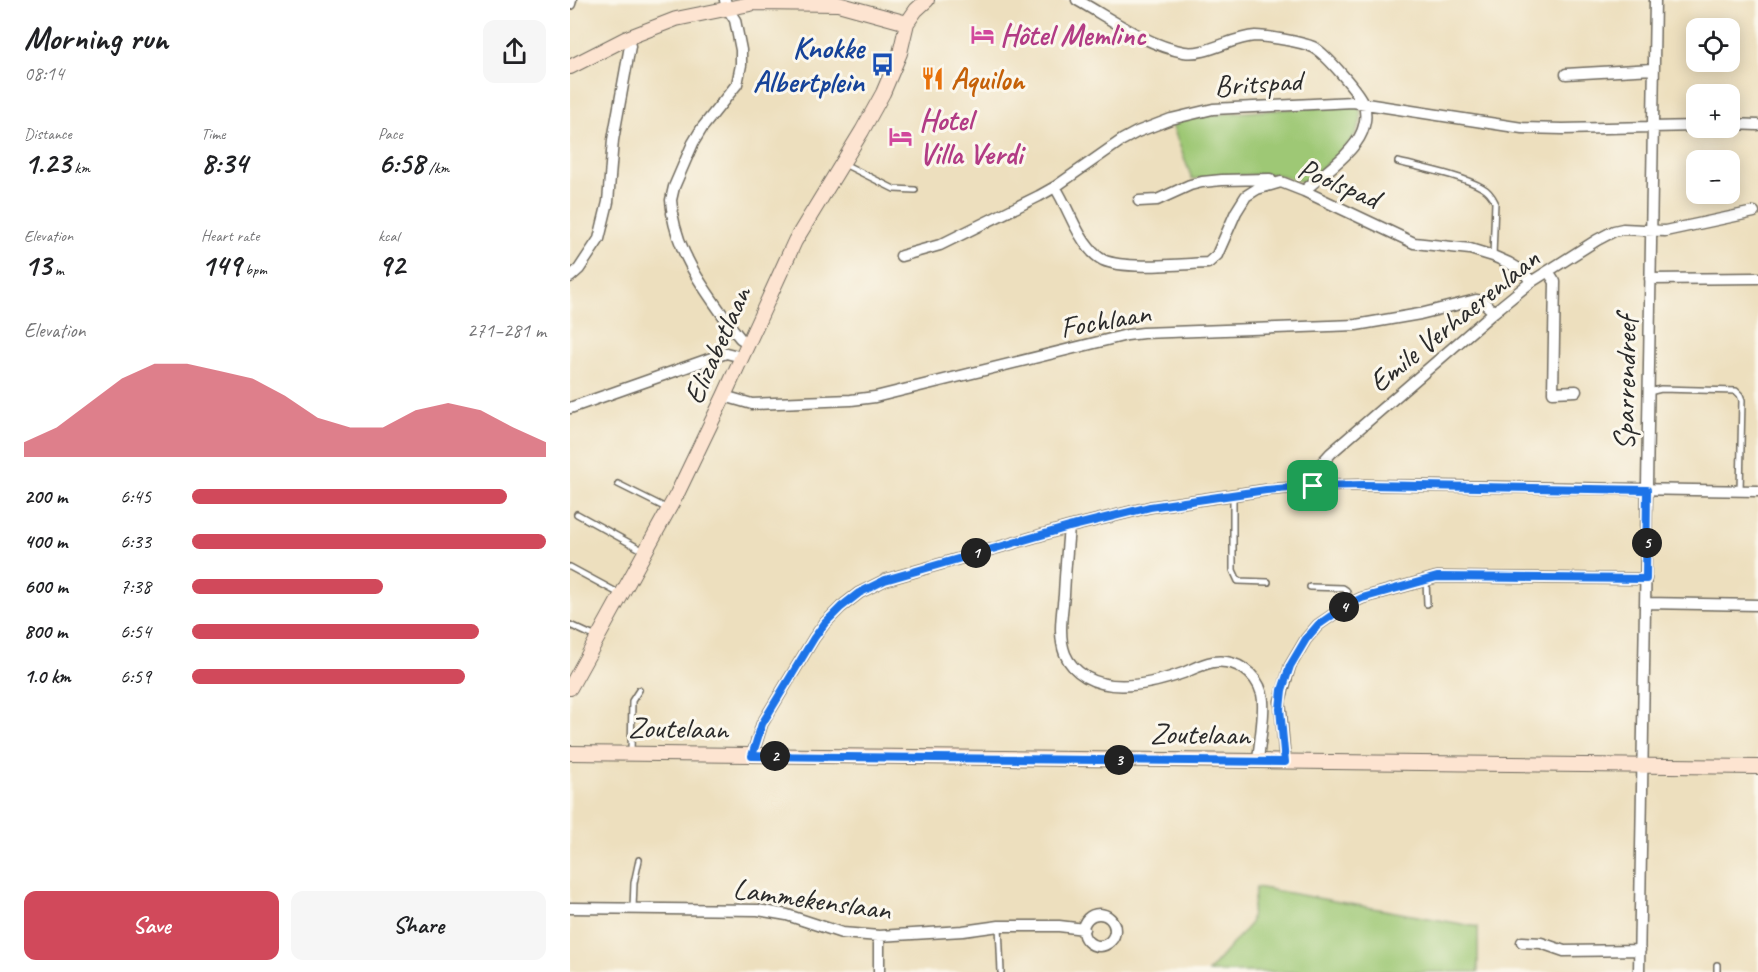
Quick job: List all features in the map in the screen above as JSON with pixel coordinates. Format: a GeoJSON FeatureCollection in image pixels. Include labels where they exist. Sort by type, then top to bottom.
{"type":"FeatureCollection","features":[{"type":"Feature","properties":{"kind":"street"},"geometry":{"type":"LineString","coordinates":[[570,4],[572,0]]}},
{"type":"Feature","properties":{"kind":"street"},"geometry":{"type":"LineString","coordinates":[[570,67],[627,38],[676,19],[726,4],[838,4],[907,23],[927,0]]}},
{"type":"Feature","properties":{"kind":"street"},"geometry":{"type":"LineString","coordinates":[[1077,0],[1140,36],[1170,49],[1187,53],[1244,37],[1257,36],[1313,47],[1351,85],[1364,102],[1366,112],[1359,137],[1345,155],[1304,190]]}},
{"type":"Feature","properties":{"kind":"street","name":"Sparrendreef"},"geometry":{"type":"LineString","coordinates":[[1639,972],[1655,0]]}},
{"type":"Feature","properties":{"kind":"street"},"geometry":{"type":"LineString","coordinates":[[726,4],[735,20],[741,50],[737,84],[693,143],[674,187],[672,211],[686,259],[732,328],[740,338],[748,343]]}},
{"type":"Feature","properties":{"kind":"street","name":"Elizabetlaan"},"geometry":{"type":"LineString","coordinates":[[570,688],[574,673],[598,638],[669,509],[795,241],[883,93],[900,53],[907,23]]}},
{"type":"Feature","properties":{"kind":"street"},"geometry":{"type":"LineString","coordinates":[[570,278],[579,269],[599,239],[608,202],[613,140],[630,46],[627,38]]}},
{"type":"Feature","properties":{"kind":"street"},"geometry":{"type":"LineString","coordinates":[[1566,74],[1653,69]]}},
{"type":"Feature","properties":{"kind":"street","name":"Britspad"},"geometry":{"type":"LineString","coordinates":[[901,255],[940,245],[1055,187],[1122,140],[1152,125],[1213,110],[1364,102],[1522,128],[1686,126]]}},
{"type":"Feature","properties":{"kind":"street"},"geometry":{"type":"LineString","coordinates":[[1740,124],[1758,125]]}},
{"type":"Feature","properties":{"kind":"street"},"geometry":{"type":"LineString","coordinates":[[1139,201],[1157,200],[1202,182],[1270,179],[1273,184]]}},
{"type":"Feature","properties":{"kind":"street","name":"Poolspad"},"geometry":{"type":"LineString","coordinates":[[1055,187],[1075,226],[1095,254],[1111,262],[1128,265],[1208,263],[1217,255],[1236,212],[1246,196],[1250,192],[1281,182],[1304,190],[1414,243],[1470,249],[1493,256],[1524,272],[1532,282]]}},
{"type":"Feature","properties":{"kind":"street","name":"Emile Verhaerenlaan"},"geometry":{"type":"LineString","coordinates":[[1313,486],[1320,465],[1331,453],[1494,312],[1532,282],[1597,240],[1623,229],[1665,231],[1754,212]]}},
{"type":"Feature","properties":{"kind":"street"},"geometry":{"type":"LineString","coordinates":[[1548,271],[1554,282],[1553,392],[1576,391]]}},
{"type":"Feature","properties":{"kind":"street"},"geometry":{"type":"LineString","coordinates":[[1650,279],[1758,279]]}},
{"type":"Feature","properties":{"kind":"street","name":"Fochlaan"},"geometry":{"type":"LineString","coordinates":[[724,396],[752,404],[851,400],[875,397],[1135,334],[1356,325],[1420,314],[1476,300],[1482,300],[1494,312]]}},
{"type":"Feature","properties":{"kind":"street"},"geometry":{"type":"LineString","coordinates":[[570,408],[726,353],[742,357]]}},
{"type":"Feature","properties":{"kind":"street"},"geometry":{"type":"LineString","coordinates":[[752,756],[762,724],[814,638],[841,607],[859,593],[885,580],[1069,527],[1150,507],[1233,494],[1313,486],[1758,491]]}},
{"type":"Feature","properties":{"kind":"street"},"geometry":{"type":"LineString","coordinates":[[1069,527],[1061,635],[1065,656],[1070,664],[1089,679],[1116,685],[1169,678],[1215,662],[1237,664],[1257,682],[1262,696],[1258,762]]}},
{"type":"Feature","properties":{"kind":"street"},"geometry":{"type":"LineString","coordinates":[[1285,762],[1280,709],[1282,690],[1290,666],[1306,639],[1318,625],[1351,603],[1437,577],[1646,579]]}},
{"type":"Feature","properties":{"kind":"street"},"geometry":{"type":"LineString","coordinates":[[1646,603],[1758,605]]}},
{"type":"Feature","properties":{"kind":"street","name":"Zoutelaan"},"geometry":{"type":"LineString","coordinates":[[570,753],[1758,767]]}},
{"type":"Feature","properties":{"kind":"street","name":"Lammekenslaan"},"geometry":{"type":"LineString","coordinates":[[570,908],[774,912],[842,933],[879,936],[963,931],[999,926],[1059,926],[1084,929]]}},
{"type":"Feature","properties":{"kind":"street"},"geometry":{"type":"LineString","coordinates":[[879,936],[879,972]]}},
{"type":"Feature","properties":{"kind":"street"},"geometry":{"type":"LineString","coordinates":[[1522,942],[1541,943],[1564,951],[1640,950]]}},
{"type":"Feature","properties":{"kind":"lane"},"geometry":{"type":"LineString","coordinates":[[1398,162],[1461,179],[1485,189],[1492,195],[1495,202],[1493,256]]}},
{"type":"Feature","properties":{"kind":"lane"},"geometry":{"type":"LineString","coordinates":[[842,164],[894,189],[915,190]]}},
{"type":"Feature","properties":{"kind":"lane"},"geometry":{"type":"LineString","coordinates":[[1649,392],[1661,389],[1738,392],[1742,399],[1740,491]]}},
{"type":"Feature","properties":{"kind":"lane"},"geometry":{"type":"LineString","coordinates":[[618,484],[669,509]]}},
{"type":"Feature","properties":{"kind":"lane"},"geometry":{"type":"LineString","coordinates":[[1233,494],[1233,570],[1235,577],[1238,581],[1268,582]]}},
{"type":"Feature","properties":{"kind":"lane"},"geometry":{"type":"LineString","coordinates":[[577,514],[645,552]]}},
{"type":"Feature","properties":{"kind":"lane"},"geometry":{"type":"LineString","coordinates":[[570,567],[622,595]]}},
{"type":"Feature","properties":{"kind":"lane"},"geometry":{"type":"LineString","coordinates":[[1425,579],[1427,604]]}},
{"type":"Feature","properties":{"kind":"lane"},"geometry":{"type":"LineString","coordinates":[[1310,587],[1343,588],[1351,603]]}},
{"type":"Feature","properties":{"kind":"lane"},"geometry":{"type":"LineString","coordinates":[[570,625],[598,638]]}},
{"type":"Feature","properties":{"kind":"lane"},"geometry":{"type":"LineString","coordinates":[[631,754],[632,701],[639,690]]}},
{"type":"Feature","properties":{"kind":"lane"},"geometry":{"type":"LineString","coordinates":[[633,908],[634,883],[639,860]]}},
{"type":"Feature","properties":{"kind":"lane"},"geometry":{"type":"LineString","coordinates":[[999,926],[1001,972]]}},
{"type":"Feature","properties":{"kind":"lane"},"geometry":{"type":"LineString","coordinates":[[1717,965],[1717,972]]}},
{"type":"Feature","properties":{"kind":"green space"},"geometry":{"type":"Polygon","coordinates":[[[1328,106],[1357,107],[1361,113],[1359,127],[1339,154],[1303,182],[1274,174],[1192,179],[1171,122],[1207,115],[1328,106]]]}},
{"type":"Feature","properties":{"kind":"green space"},"geometry":{"type":"Polygon","coordinates":[[[1256,887],[1478,927],[1478,972],[1208,972],[1250,924],[1256,887]]]}},
{"type":"Feature","properties":{"kind":"place","name":"Hôtel Memlinc"},"geometry":{"type":"Point","coordinates":[982,35]}},
{"type":"Feature","properties":{"kind":"place","name":"Knokke Albertplein"},"geometry":{"type":"Point","coordinates":[882,65]}},
{"type":"Feature","properties":{"kind":"place","name":"Aquilon"},"geometry":{"type":"Point","coordinates":[933,79]}},
{"type":"Feature","properties":{"kind":"place","name":"Hotel Villa Verdi"},"geometry":{"type":"Point","coordinates":[901,137]}},
{"type":"Feature","properties":{"kind":"route"},"geometry":{"type":"LineString","coordinates":[[1313,486],[1647,490],[1646,579],[1437,577],[1362,598],[1347,605],[1318,625],[1306,639],[1290,666],[1280,701],[1285,762],[752,756],[762,724],[825,623],[859,593],[885,580],[1069,527],[1150,507],[1233,494],[1313,486]]}}]}
